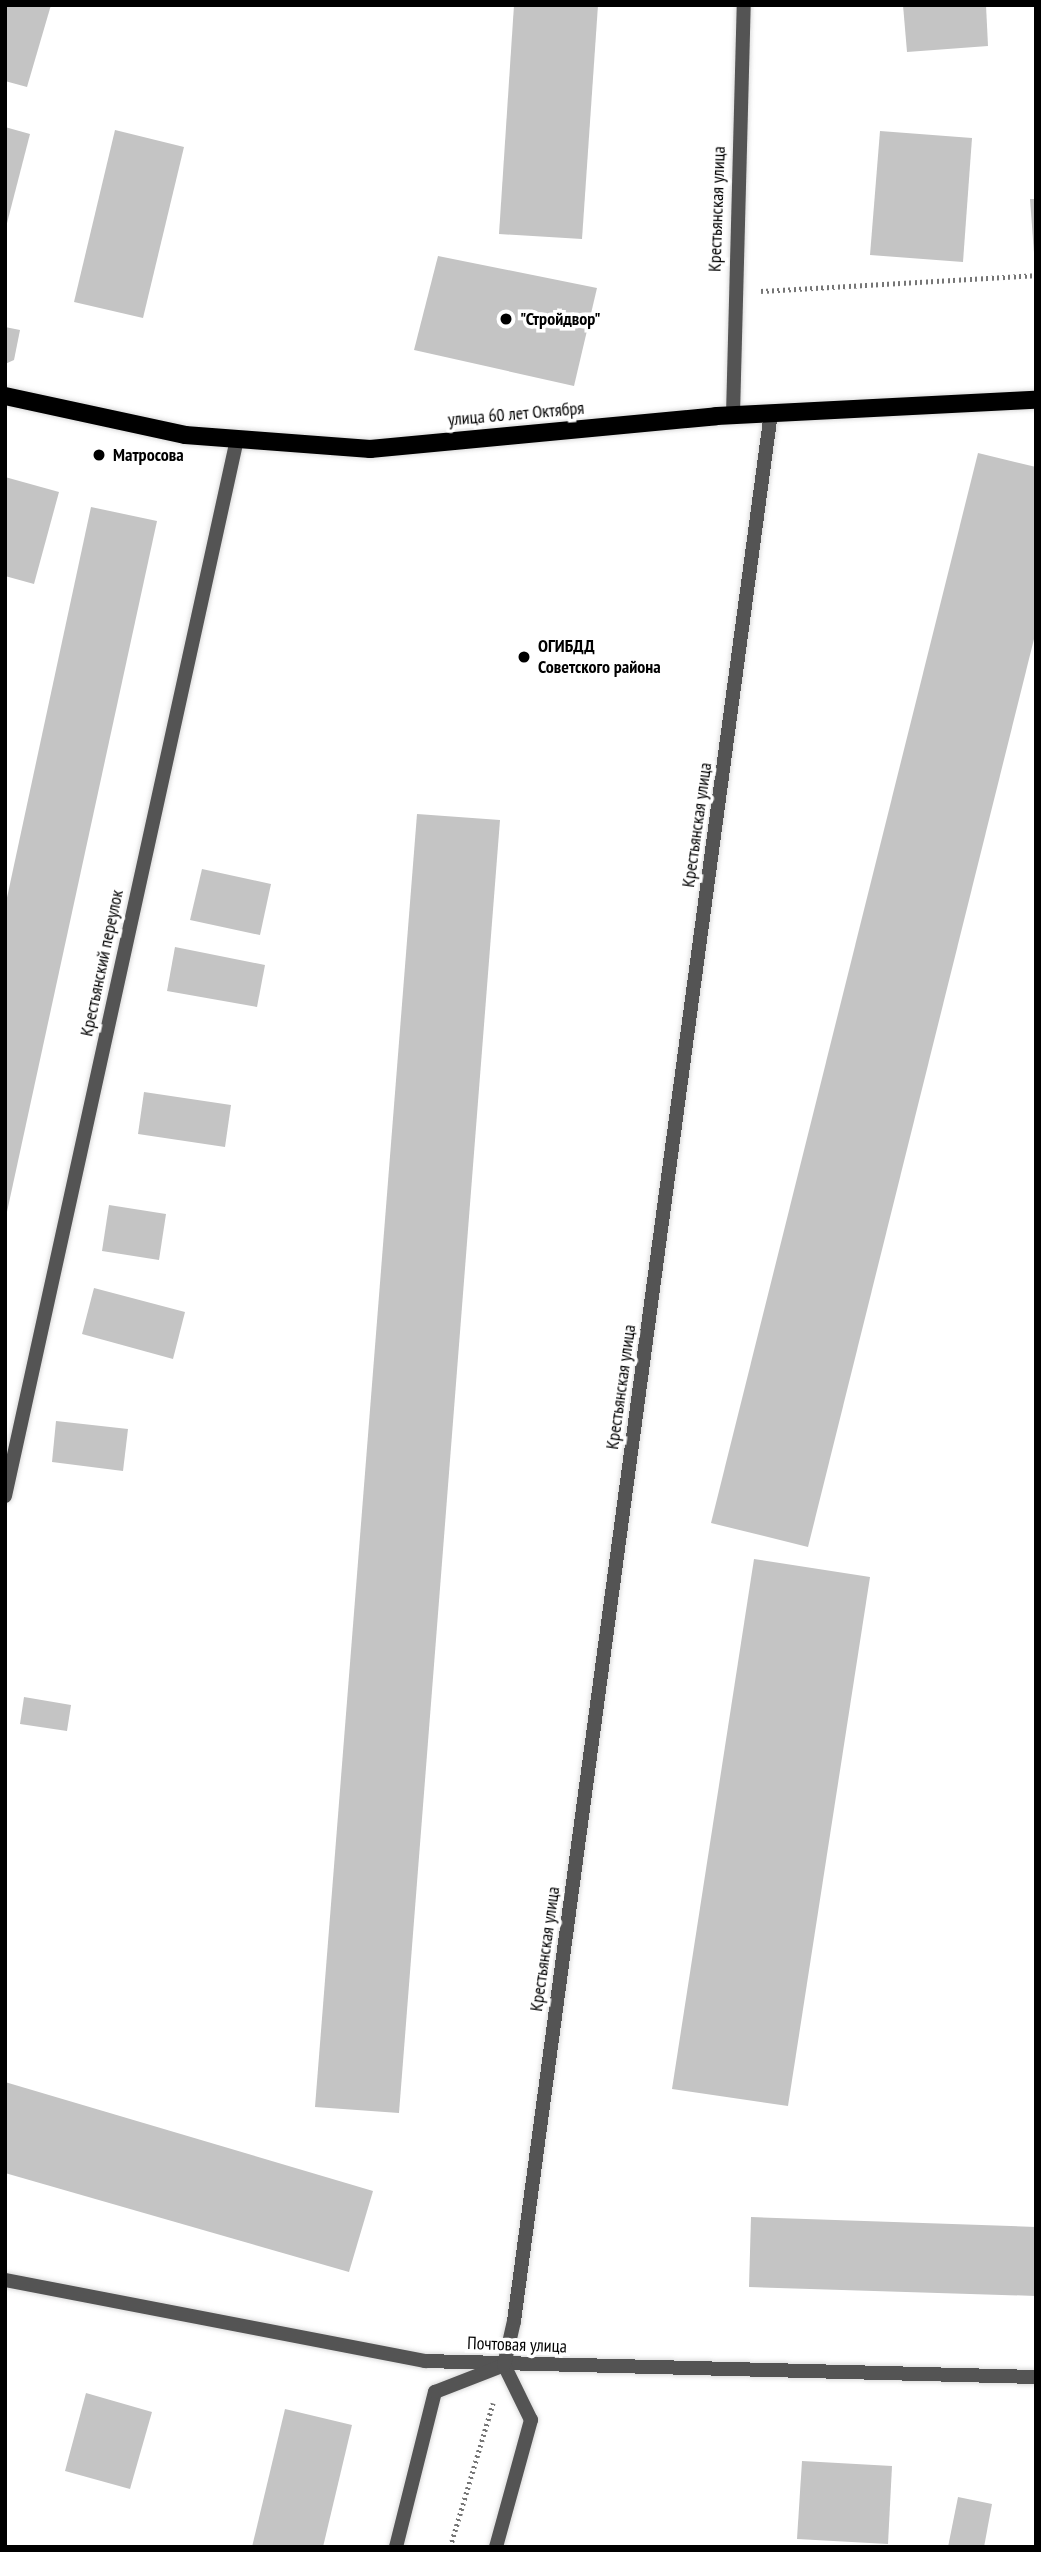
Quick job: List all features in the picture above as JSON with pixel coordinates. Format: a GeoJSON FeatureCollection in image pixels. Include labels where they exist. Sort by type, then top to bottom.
{"type":"FeatureCollection","features":[{"type":"Feature","properties":{"kind":"main road","name":"улица 60 лет Октября"},"geometry":{"type":"LineString","coordinates":[[5,396],[185,435],[370,449],[733,415],[1036,400]]}},
{"type":"Feature","properties":{"kind":"street","name":"Крестьянская улица"},"geometry":{"type":"LineString","coordinates":[[733,415],[733,293],[744,5]]}},
{"type":"Feature","properties":{"kind":"street","name":"Крестьянская улица"},"geometry":{"type":"LineString","coordinates":[[504,2365],[514,2321],[771,413]]}},
{"type":"Feature","properties":{"kind":"street","name":"Крестьянский переулок"},"geometry":{"type":"LineString","coordinates":[[5,1496],[237,439]]}},
{"type":"Feature","properties":{"kind":"street","name":"Почтовая улица"},"geometry":{"type":"LineString","coordinates":[[5,2280],[425,2361],[1036,2377]]}},
{"type":"Feature","properties":{"kind":"street"},"geometry":{"type":"LineString","coordinates":[[396,2547],[435,2392],[504,2365],[531,2420],[496,2547]]}},
{"type":"Feature","properties":{"kind":"path"},"geometry":{"type":"LineString","coordinates":[[733,293],[1036,275]]}},
{"type":"Feature","properties":{"kind":"path"},"geometry":{"type":"LineString","coordinates":[[450,2547],[504,2365]]}},
{"type":"Feature","properties":{"kind":"building"},"geometry":{"type":"Polygon","coordinates":[[[5,5],[51,5],[27,87],[5,81],[5,5]]]}},
{"type":"Feature","properties":{"kind":"building"},"geometry":{"type":"Polygon","coordinates":[[[514,5],[598,5],[582,239],[499,234],[514,5]]]}},
{"type":"Feature","properties":{"kind":"building"},"geometry":{"type":"Polygon","coordinates":[[[903,5],[986,5],[988,46],[907,52],[903,5]]]}},
{"type":"Feature","properties":{"kind":"building"},"geometry":{"type":"Polygon","coordinates":[[[5,127],[30,134],[6,227],[5,227],[5,127]]]}},
{"type":"Feature","properties":{"kind":"building"},"geometry":{"type":"Polygon","coordinates":[[[115,130],[184,147],[143,318],[74,302],[115,130]]]}},
{"type":"Feature","properties":{"kind":"building"},"geometry":{"type":"Polygon","coordinates":[[[880,131],[972,138],[963,262],[870,255],[880,131]]]}},
{"type":"Feature","properties":{"kind":"building"},"geometry":{"type":"Polygon","coordinates":[[[1030,199],[1036,199],[1036,253],[1034,253],[1030,199]]]}},
{"type":"Feature","properties":{"kind":"building","name":"\"Стройдвор\""},"geometry":{"type":"Polygon","coordinates":[[[438,256],[597,288],[574,386],[414,350],[438,256]]]}},
{"type":"Feature","properties":{"kind":"building"},"geometry":{"type":"Polygon","coordinates":[[[5,327],[20,330],[14,360],[5,364],[5,327]]]}},
{"type":"Feature","properties":{"kind":"building"},"geometry":{"type":"Polygon","coordinates":[[[978,453],[1036,467],[1036,631],[808,1547],[711,1523],[978,453]]]}},
{"type":"Feature","properties":{"kind":"building"},"geometry":{"type":"Polygon","coordinates":[[[5,477],[59,492],[34,584],[5,576],[5,477]]]}},
{"type":"Feature","properties":{"kind":"building"},"geometry":{"type":"Polygon","coordinates":[[[91,507],[157,521],[5,1221],[5,907],[91,507]]]}},
{"type":"Feature","properties":{"kind":"building"},"geometry":{"type":"Polygon","coordinates":[[[417,814],[500,820],[399,2113],[315,2107],[417,814]]]}},
{"type":"Feature","properties":{"kind":"building"},"geometry":{"type":"Polygon","coordinates":[[[202,869],[271,884],[260,935],[190,920],[202,869]]]}},
{"type":"Feature","properties":{"kind":"building"},"geometry":{"type":"Polygon","coordinates":[[[175,947],[265,965],[257,1007],[167,991],[175,947]]]}},
{"type":"Feature","properties":{"kind":"building"},"geometry":{"type":"Polygon","coordinates":[[[144,1092],[231,1105],[225,1147],[138,1134],[144,1092]]]}},
{"type":"Feature","properties":{"kind":"building"},"geometry":{"type":"Polygon","coordinates":[[[109,1205],[166,1214],[159,1260],[102,1251],[109,1205]]]}},
{"type":"Feature","properties":{"kind":"building"},"geometry":{"type":"Polygon","coordinates":[[[94,1288],[185,1312],[173,1359],[82,1334],[94,1288]]]}},
{"type":"Feature","properties":{"kind":"building"},"geometry":{"type":"Polygon","coordinates":[[[56,1421],[128,1429],[123,1471],[52,1462],[56,1421]]]}},
{"type":"Feature","properties":{"kind":"building"},"geometry":{"type":"Polygon","coordinates":[[[754,1559],[870,1577],[788,2106],[672,2089],[754,1559]]]}},
{"type":"Feature","properties":{"kind":"building"},"geometry":{"type":"Polygon","coordinates":[[[24,1697],[71,1705],[67,1731],[20,1724],[24,1697]]]}},
{"type":"Feature","properties":{"kind":"building"},"geometry":{"type":"Polygon","coordinates":[[[5,2082],[373,2191],[349,2272],[5,2173],[5,2082]]]}},
{"type":"Feature","properties":{"kind":"building"},"geometry":{"type":"Polygon","coordinates":[[[751,2217],[1036,2227],[1036,2296],[749,2287],[751,2217]]]}},
{"type":"Feature","properties":{"kind":"building"},"geometry":{"type":"Polygon","coordinates":[[[86,2393],[152,2412],[130,2489],[65,2471],[86,2393]]]}},
{"type":"Feature","properties":{"kind":"building"},"geometry":{"type":"Polygon","coordinates":[[[285,2409],[352,2425],[323,2547],[252,2547],[285,2409]]]}},
{"type":"Feature","properties":{"kind":"building"},"geometry":{"type":"Polygon","coordinates":[[[802,2461],[892,2466],[888,2544],[797,2539],[802,2461]]]}},
{"type":"Feature","properties":{"kind":"building"},"geometry":{"type":"Polygon","coordinates":[[[958,2497],[992,2504],[984,2547],[948,2547],[958,2497]]]}},
{"type":"Feature","properties":{"kind":"place","name":"\"Стройдвор\""},"geometry":{"type":"Point","coordinates":[506,319]}},
{"type":"Feature","properties":{"kind":"place","name":"Матросова"},"geometry":{"type":"Point","coordinates":[99,455]}},
{"type":"Feature","properties":{"kind":"place","name":"ОГИБДД Советского района"},"geometry":{"type":"Point","coordinates":[524,657]}}]}
